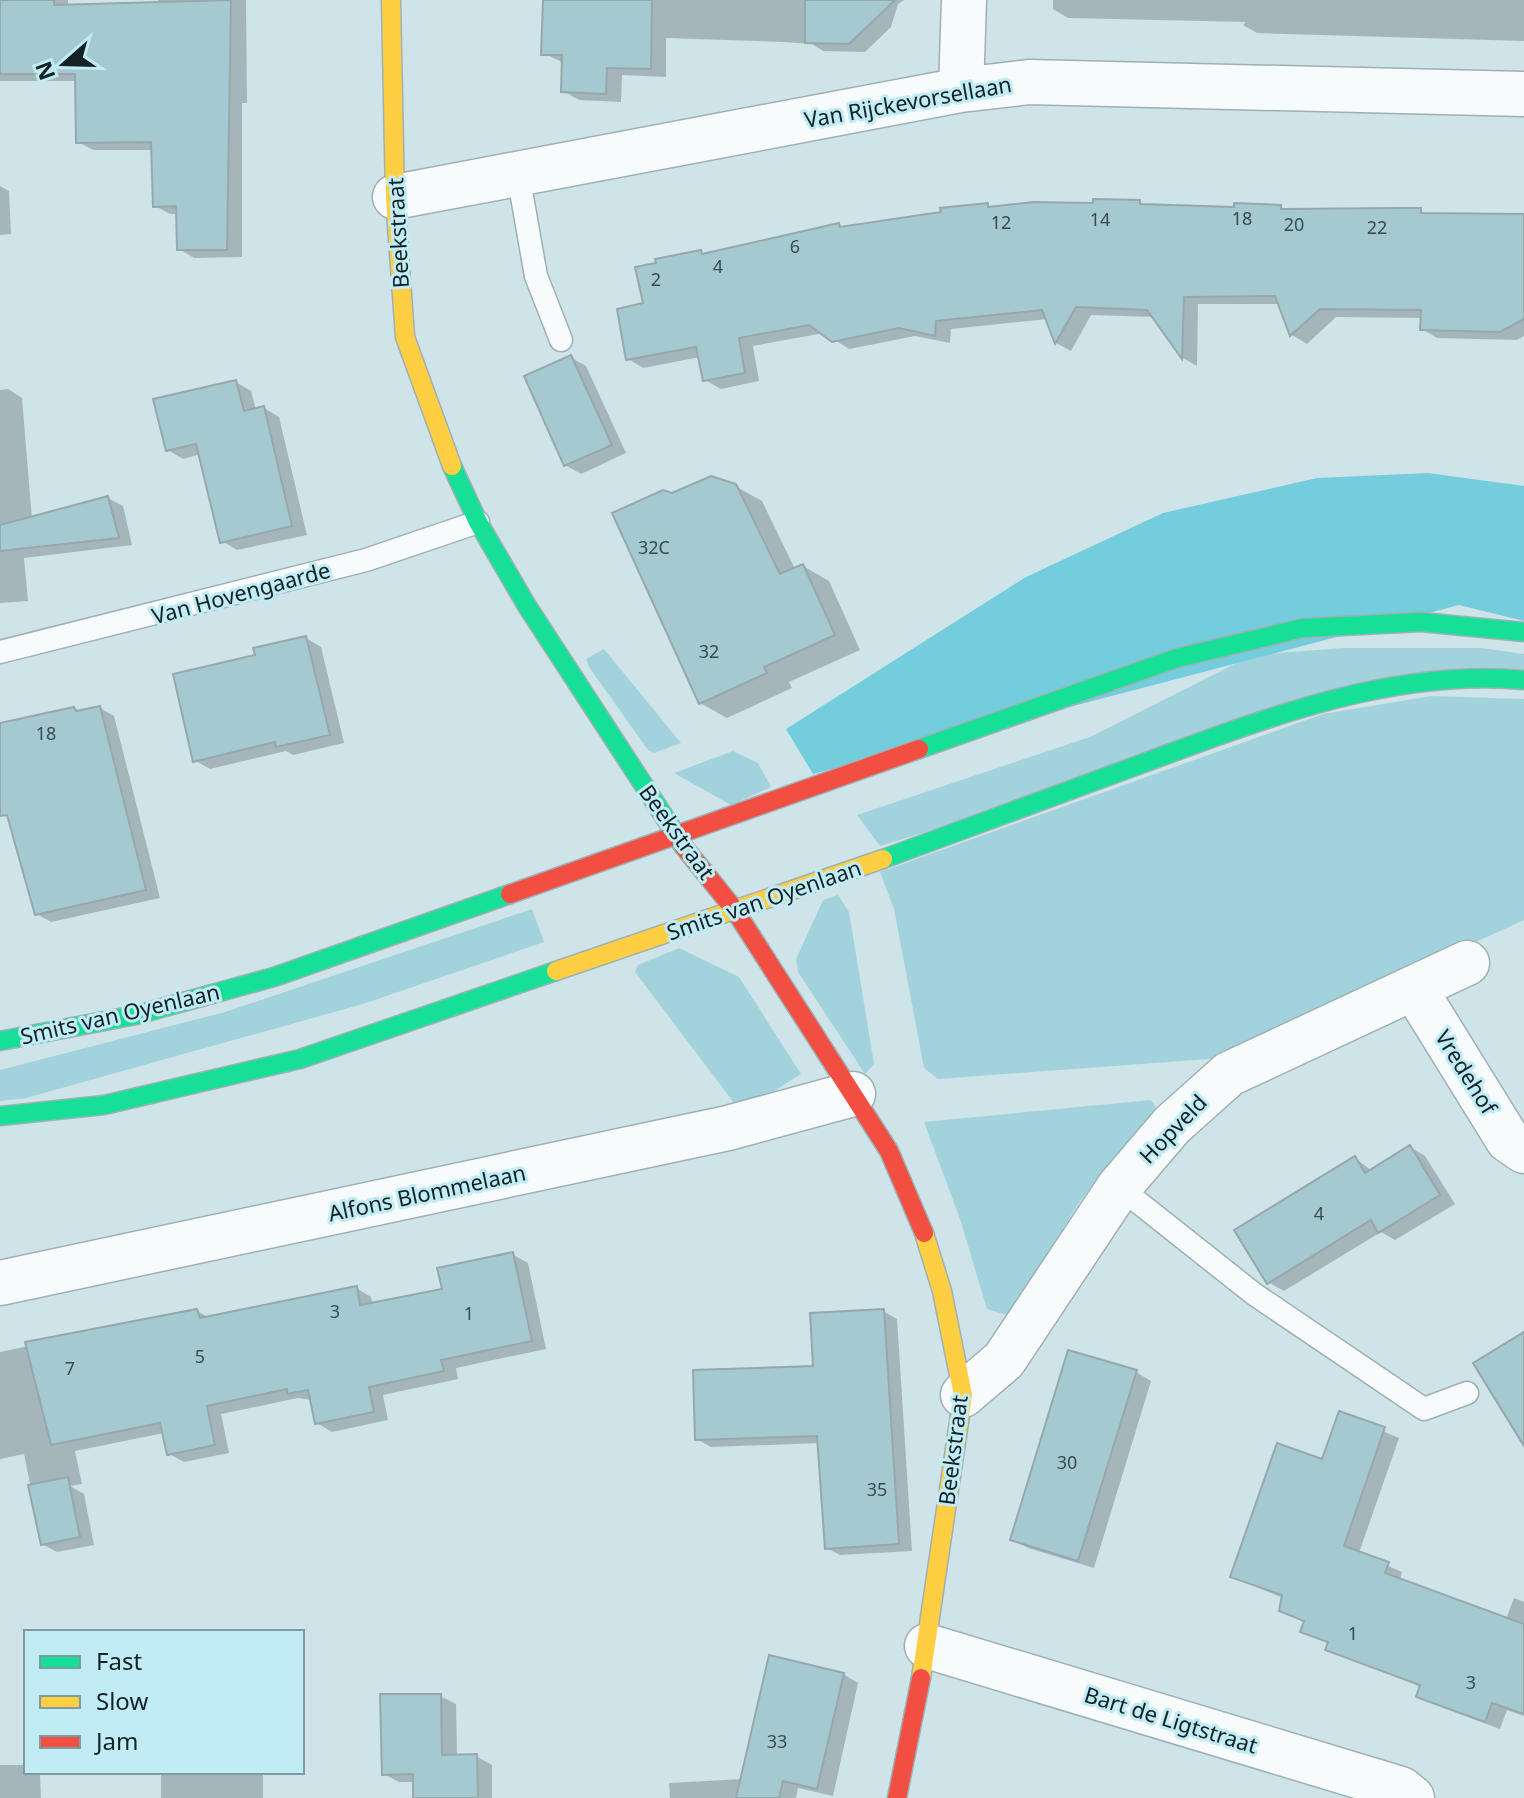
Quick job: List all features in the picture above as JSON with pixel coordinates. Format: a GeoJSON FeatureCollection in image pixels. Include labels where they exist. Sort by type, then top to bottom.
{"type":"FeatureCollection","features":[{"type":"Feature","properties":{"kind":"main road","name":"Beekstraat"},"geometry":{"type":"LineString","coordinates":[[391,0],[395,197],[405,337],[441,442],[478,522],[527,606],[675,836],[734,909],[889,1151],[918,1213],[942,1291],[963,1395],[927,1646],[897,1798]]}},
{"type":"Feature","properties":{"kind":"main road","name":"Smits van Oyenlaan"},"geometry":{"type":"LineString","coordinates":[[0,1041],[136,1015],[274,977],[1101,683],[1205,652],[1303,628],[1421,622],[1524,632]]}},
{"type":"Feature","properties":{"kind":"main road","name":"Smits van Oyenlaan"},"geometry":{"type":"LineString","coordinates":[[0,1116],[104,1105],[300,1059],[852,870],[1247,725],[1305,708],[1426,680],[1492,677],[1524,680]]}},
{"type":"Feature","properties":{"kind":"street"},"geometry":{"type":"LineString","coordinates":[[961,90],[964,0]]}},
{"type":"Feature","properties":{"kind":"street","name":"Van Rijckevorsellaan"},"geometry":{"type":"LineString","coordinates":[[395,197],[961,90],[1029,82],[1524,94]]}},
{"type":"Feature","properties":{"kind":"street","name":"Hopveld"},"geometry":{"type":"LineString","coordinates":[[963,1395],[1004,1360],[1119,1187],[1172,1125],[1229,1074],[1467,963]]}},
{"type":"Feature","properties":{"kind":"street","name":"Vredehof"},"geometry":{"type":"LineString","coordinates":[[1414,988],[1508,1140],[1524,1151]]}},
{"type":"Feature","properties":{"kind":"street","name":"Alfons Blommelaan"},"geometry":{"type":"LineString","coordinates":[[0,1283],[728,1128],[853,1094]]}},
{"type":"Feature","properties":{"kind":"street","name":"Bart de Ligtstraat"},"geometry":{"type":"LineString","coordinates":[[927,1646],[1401,1789],[1412,1798]]}},
{"type":"Feature","properties":{"kind":"lane"},"geometry":{"type":"LineString","coordinates":[[518,174],[536,276],[561,340]]}},
{"type":"Feature","properties":{"kind":"lane","name":"Van Hovengaarde"},"geometry":{"type":"LineString","coordinates":[[0,652],[366,560],[478,522]]}},
{"type":"Feature","properties":{"kind":"lane"},"geometry":{"type":"LineString","coordinates":[[1119,1187],[1254,1294],[1424,1409],[1467,1393]]}},
{"type":"Feature","properties":{"kind":"shaded area"},"geometry":{"type":"Polygon","coordinates":[[[1428,473],[1524,486],[1524,621],[1459,605],[813,774],[786,729],[1026,577],[1163,513],[1317,478],[1428,473]]]}},
{"type":"Feature","properties":{"kind":"shaded area"},"geometry":{"type":"Polygon","coordinates":[[[1342,648],[1482,648],[1524,654],[1524,671],[1466,668],[880,846],[857,815],[1090,737],[1235,664],[1267,654],[1342,648]]]}},
{"type":"Feature","properties":{"kind":"shaded area"},"geometry":{"type":"Polygon","coordinates":[[[604,649],[681,743],[654,753],[648,750],[589,667],[586,659],[604,649]]]}},
{"type":"Feature","properties":{"kind":"shaded area"},"geometry":{"type":"Polygon","coordinates":[[[1431,696],[1524,699],[1524,920],[1222,1058],[938,1079],[924,1068],[894,909],[880,872],[1323,714],[1431,696]]]}},
{"type":"Feature","properties":{"kind":"shaded area"},"geometry":{"type":"Polygon","coordinates":[[[733,751],[758,763],[771,787],[731,805],[674,773],[733,751]]]}},
{"type":"Feature","properties":{"kind":"shaded area"},"geometry":{"type":"Polygon","coordinates":[[[838,895],[849,912],[874,1064],[865,1074],[798,972],[796,959],[823,900],[838,895]]]}},
{"type":"Feature","properties":{"kind":"shaded area"},"geometry":{"type":"Polygon","coordinates":[[[532,909],[544,942],[363,1004],[26,1098],[0,1101],[0,1070],[225,1012],[532,909]]]}},
{"type":"Feature","properties":{"kind":"shaded area"},"geometry":{"type":"Polygon","coordinates":[[[679,948],[739,977],[801,1074],[741,1112],[635,972],[638,965],[679,948]]]}},
{"type":"Feature","properties":{"kind":"shaded area"},"geometry":{"type":"Polygon","coordinates":[[[1151,1100],[1156,1108],[1080,1201],[1010,1316],[987,1309],[960,1219],[924,1122],[1151,1100]]]}},
{"type":"Feature","properties":{"kind":"building"},"geometry":{"type":"Polygon","coordinates":[[[0,0],[54,0],[54,5],[231,0],[227,250],[177,250],[176,206],[153,207],[151,142],[76,143],[75,74],[0,74],[0,0]]]}},
{"type":"Feature","properties":{"kind":"building"},"geometry":{"type":"Polygon","coordinates":[[[543,0],[652,0],[651,69],[607,68],[606,94],[561,92],[562,55],[541,55],[543,0]]]}},
{"type":"Feature","properties":{"kind":"building"},"geometry":{"type":"Polygon","coordinates":[[[805,0],[895,0],[849,44],[805,43],[805,0]]]}},
{"type":"Feature","properties":{"kind":"building"},"geometry":{"type":"Polygon","coordinates":[[[1093,199],[1234,207],[1234,203],[1281,205],[1281,209],[1421,208],[1421,213],[1524,214],[1524,319],[1500,332],[1420,330],[1421,310],[1320,309],[1290,336],[1275,296],[1184,297],[1182,359],[1147,310],[1076,307],[1055,344],[1042,310],[936,321],[935,336],[899,328],[832,342],[809,325],[739,338],[745,373],[703,381],[696,347],[626,360],[617,309],[643,303],[635,267],[656,263],[655,259],[701,250],[702,254],[839,223],[840,227],[941,212],[940,208],[988,203],[988,207],[1033,202],[1093,203],[1093,199]]]}},
{"type":"Feature","properties":{"kind":"building"},"geometry":{"type":"Polygon","coordinates":[[[571,355],[612,445],[564,466],[524,376],[571,355]]]}},
{"type":"Feature","properties":{"kind":"building"},"geometry":{"type":"Polygon","coordinates":[[[236,380],[244,411],[264,406],[292,526],[220,543],[196,444],[166,451],[153,399],[236,380]]]}},
{"type":"Feature","properties":{"kind":"building"},"geometry":{"type":"Polygon","coordinates":[[[711,476],[736,484],[780,574],[803,564],[835,635],[764,667],[767,673],[699,704],[612,513],[663,490],[672,493],[711,476]]]}},
{"type":"Feature","properties":{"kind":"building"},"geometry":{"type":"Polygon","coordinates":[[[108,496],[119,538],[0,551],[0,525],[108,496]]]}},
{"type":"Feature","properties":{"kind":"building"},"geometry":{"type":"Polygon","coordinates":[[[306,636],[330,735],[276,747],[275,742],[193,762],[173,674],[255,655],[253,648],[306,636]]]}},
{"type":"Feature","properties":{"kind":"building"},"geometry":{"type":"Polygon","coordinates":[[[100,706],[146,890],[35,915],[7,815],[0,816],[0,723],[74,707],[76,711],[100,706]]]}},
{"type":"Feature","properties":{"kind":"building"},"geometry":{"type":"Polygon","coordinates":[[[1410,1145],[1440,1195],[1378,1233],[1371,1220],[1267,1284],[1234,1230],[1355,1156],[1365,1173],[1410,1145]]]}},
{"type":"Feature","properties":{"kind":"building"},"geometry":{"type":"Polygon","coordinates":[[[513,1252],[532,1341],[441,1360],[444,1371],[369,1387],[374,1412],[315,1424],[308,1390],[287,1394],[287,1389],[207,1406],[215,1445],[167,1455],[160,1423],[51,1445],[25,1342],[197,1309],[200,1318],[357,1286],[360,1305],[442,1289],[437,1268],[513,1252]]]}},
{"type":"Feature","properties":{"kind":"building"},"geometry":{"type":"Polygon","coordinates":[[[884,1309],[899,1544],[825,1549],[817,1436],[695,1440],[693,1370],[813,1366],[810,1313],[884,1309]]]}},
{"type":"Feature","properties":{"kind":"building"},"geometry":{"type":"Polygon","coordinates":[[[1524,1332],[1524,1446],[1473,1363],[1524,1332]]]}},
{"type":"Feature","properties":{"kind":"building"},"geometry":{"type":"Polygon","coordinates":[[[1068,1350],[1137,1370],[1078,1561],[1010,1540],[1068,1350]]]}},
{"type":"Feature","properties":{"kind":"building"},"geometry":{"type":"Polygon","coordinates":[[[1339,1411],[1385,1427],[1344,1546],[1389,1562],[1385,1573],[1524,1624],[1524,1714],[1492,1703],[1485,1722],[1416,1697],[1420,1685],[1325,1650],[1328,1642],[1300,1632],[1304,1621],[1279,1611],[1282,1595],[1230,1577],[1277,1443],[1322,1459],[1339,1411]]]}},
{"type":"Feature","properties":{"kind":"building"},"geometry":{"type":"Polygon","coordinates":[[[68,1477],[80,1537],[41,1545],[28,1485],[68,1477]]]}},
{"type":"Feature","properties":{"kind":"building"},"geometry":{"type":"Polygon","coordinates":[[[769,1655],[844,1673],[817,1789],[783,1781],[779,1798],[736,1798],[769,1655]]]}},
{"type":"Feature","properties":{"kind":"building"},"geometry":{"type":"Polygon","coordinates":[[[380,1694],[441,1694],[442,1755],[477,1754],[478,1798],[413,1798],[413,1774],[382,1775],[380,1694]]]}},
{"type":"Feature","properties":{"kind":"traffic: fast"},"geometry":{"type":"LineString","coordinates":[[452,466],[478,522],[527,606],[684,847]]}},
{"type":"Feature","properties":{"kind":"traffic: fast"},"geometry":{"type":"LineString","coordinates":[[919,749],[1177,658],[1303,628],[1421,622],[1524,632]]}},
{"type":"Feature","properties":{"kind":"traffic: fast"},"geometry":{"type":"LineString","coordinates":[[883,859],[1281,714],[1377,689],[1426,682],[1475,678],[1524,680]]}},
{"type":"Feature","properties":{"kind":"traffic: fast"},"geometry":{"type":"LineString","coordinates":[[0,1041],[136,1015],[274,977],[510,894]]}},
{"type":"Feature","properties":{"kind":"traffic: fast"},"geometry":{"type":"LineString","coordinates":[[0,1116],[104,1105],[300,1059],[556,971]]}},
{"type":"Feature","properties":{"kind":"traffic: slow"},"geometry":{"type":"LineString","coordinates":[[391,0],[395,197],[405,337],[452,466]]}},
{"type":"Feature","properties":{"kind":"traffic: slow"},"geometry":{"type":"LineString","coordinates":[[556,971],[883,859]]}},
{"type":"Feature","properties":{"kind":"traffic: slow"},"geometry":{"type":"LineString","coordinates":[[921,1678],[963,1395],[942,1291],[924,1233]]}},
{"type":"Feature","properties":{"kind":"traffic: jam"},"geometry":{"type":"LineString","coordinates":[[510,894],[919,749]]}},
{"type":"Feature","properties":{"kind":"traffic: jam"},"geometry":{"type":"LineString","coordinates":[[684,847],[734,909],[889,1151],[924,1233]]}},
{"type":"Feature","properties":{"kind":"traffic: jam"},"geometry":{"type":"LineString","coordinates":[[897,1798],[921,1678]]}}]}
